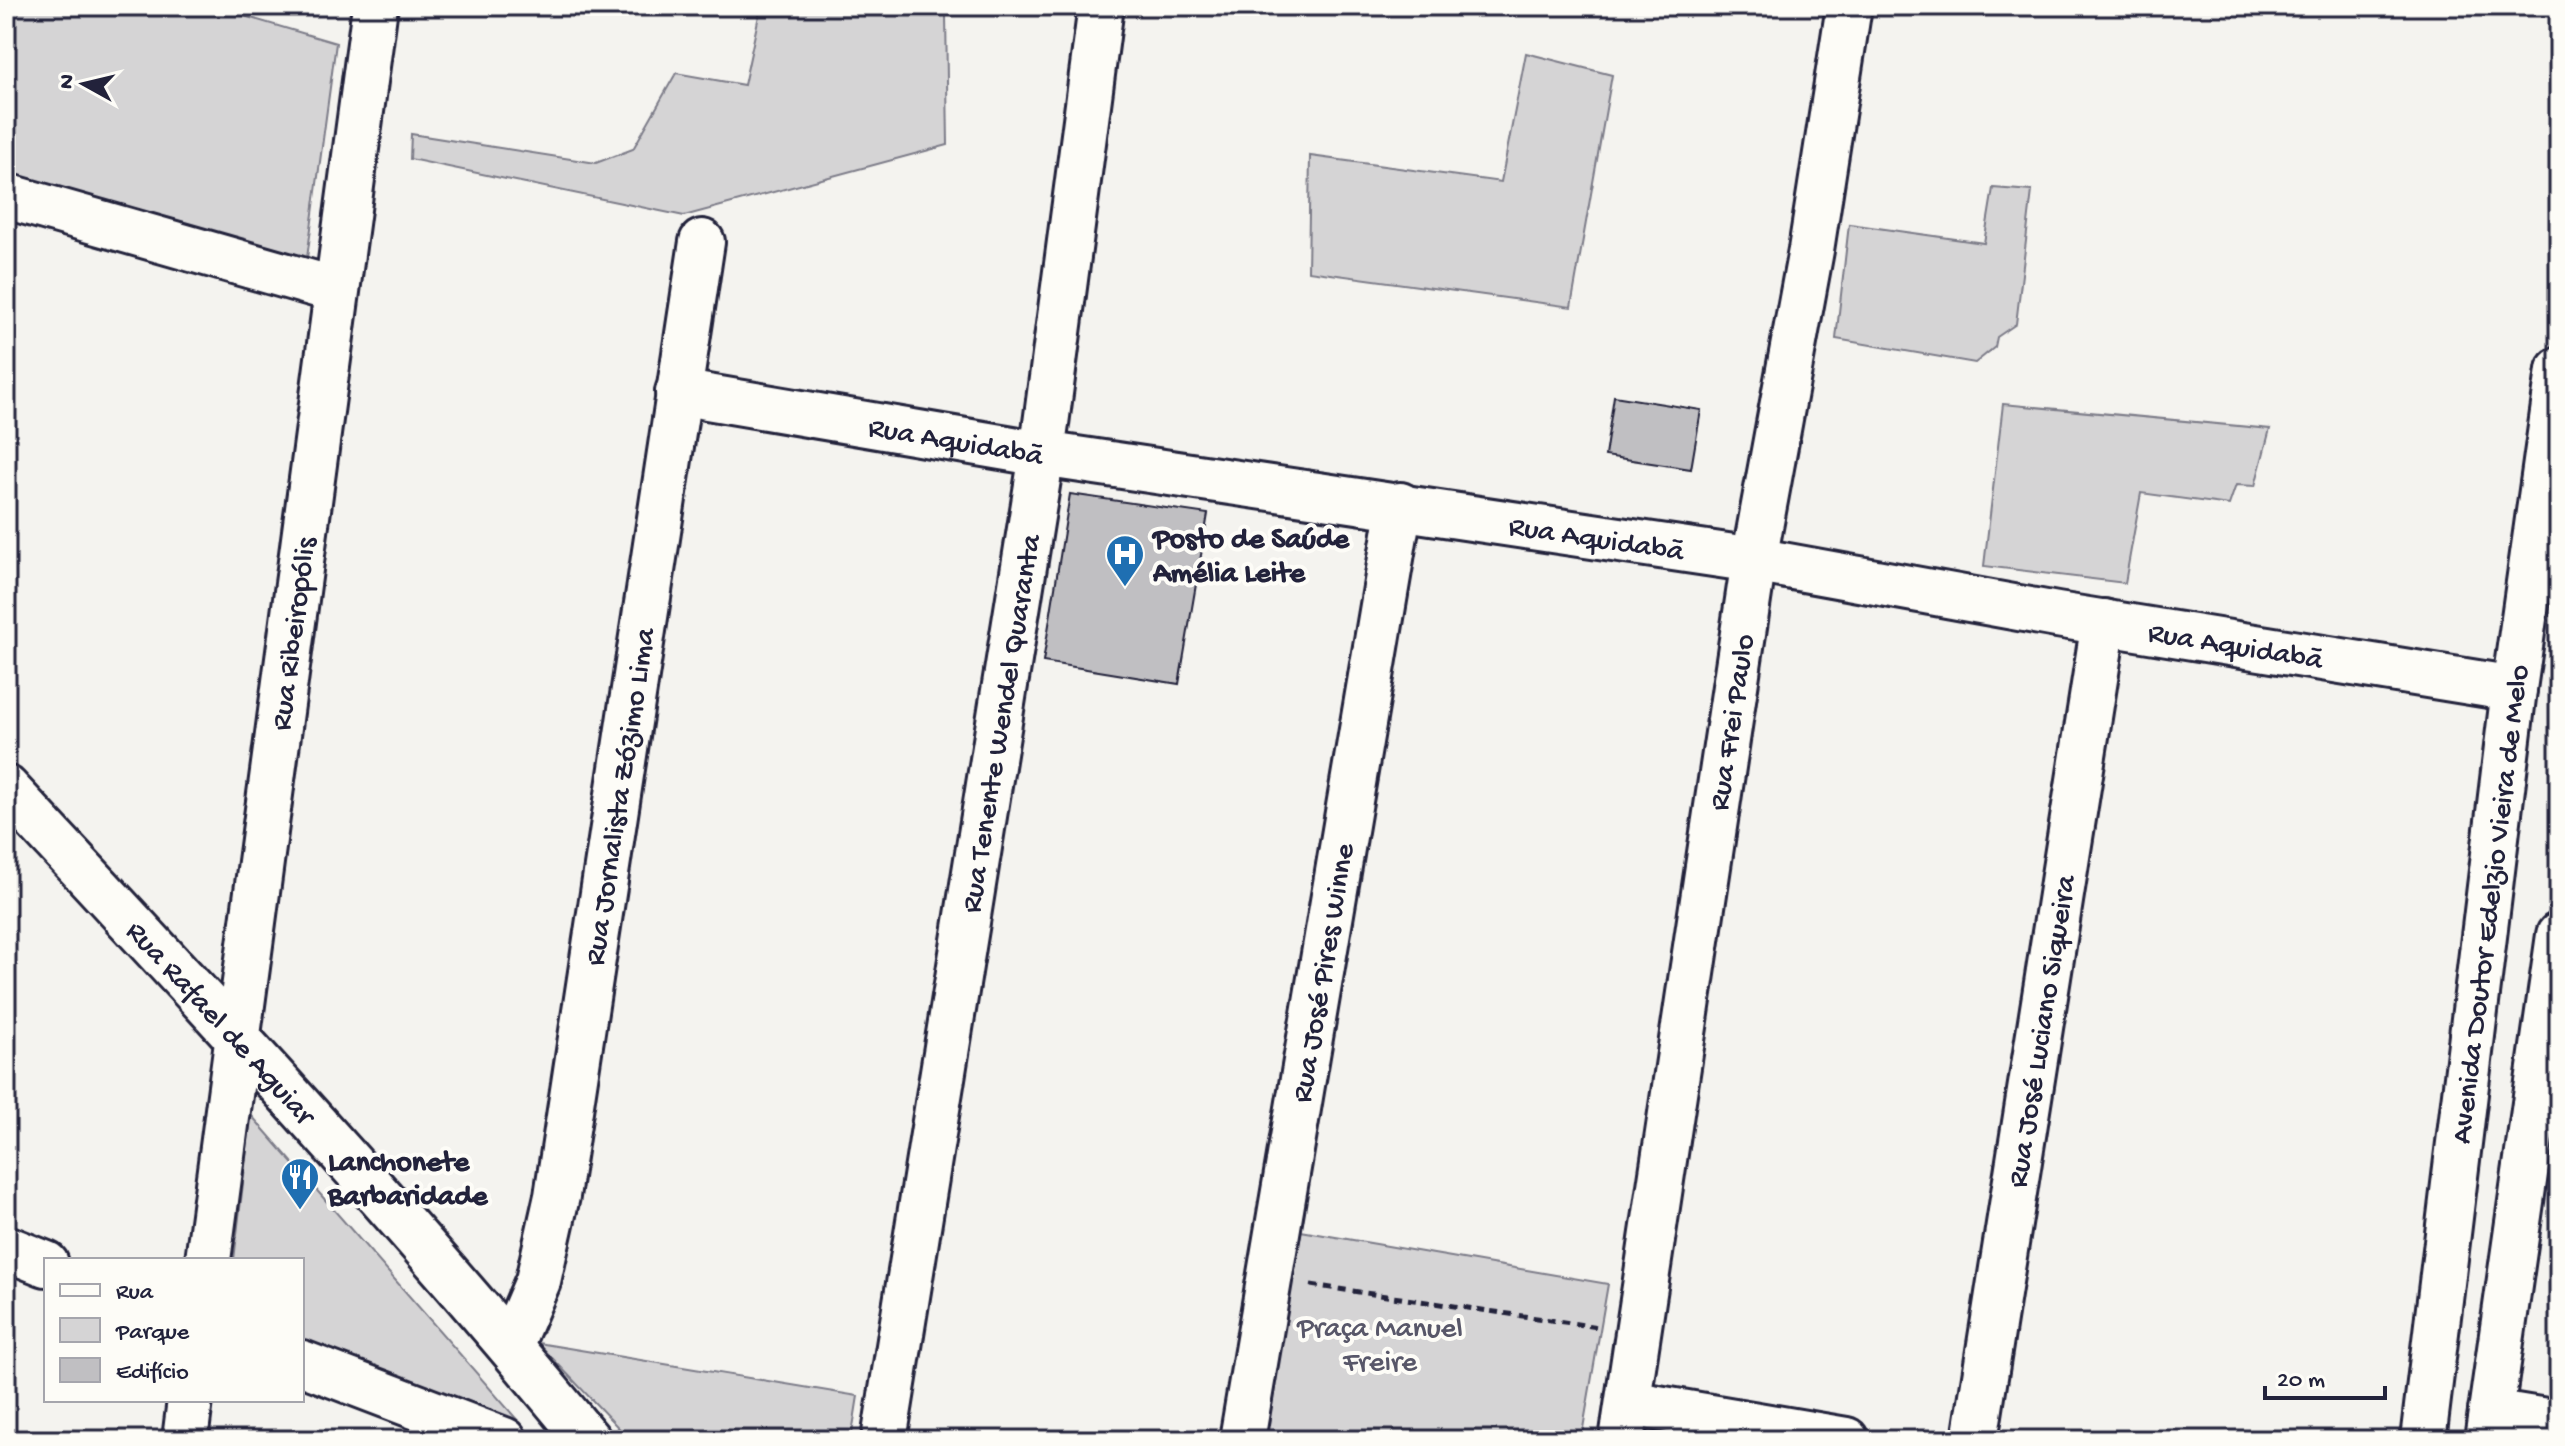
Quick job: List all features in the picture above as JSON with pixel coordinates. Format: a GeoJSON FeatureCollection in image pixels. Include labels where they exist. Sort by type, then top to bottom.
{"type":"FeatureCollection","features":[{"type":"Feature","properties":{"kind":"street","name":"Rua Ribeiropólis"},"geometry":{"type":"LineString","coordinates":[[208,1258],[375,6]]}},
{"type":"Feature","properties":{"kind":"street","name":"Rua Tenente Wendel Quaranta"},"geometry":{"type":"LineString","coordinates":[[884,1440],[1042,454],[1101,6]]}},
{"type":"Feature","properties":{"kind":"street","name":"Rua Frei Paulo"},"geometry":{"type":"LineString","coordinates":[[1625,1422],[1754,560],[1811,250],[1849,6]]}},
{"type":"Feature","properties":{"kind":"street"},"geometry":{"type":"LineString","coordinates":[[6,196],[336,290]]}},
{"type":"Feature","properties":{"kind":"street","name":"Rua Jornalista Zózimo Lima"},"geometry":{"type":"LineString","coordinates":[[510,1346],[538,1281],[557,1196],[702,242]]}},
{"type":"Feature","properties":{"kind":"street","name":"Avenida Doutor Edelzio Vieira de Melo"},"geometry":{"type":"LineString","coordinates":[[2423,1440],[2514,689],[2559,370]]}},
{"type":"Feature","properties":{"kind":"street","name":"Rua Aquidabã"},"geometry":{"type":"LineString","coordinates":[[678,392],[1042,454],[1754,560],[2104,622],[2514,689]]}},
{"type":"Feature","properties":{"kind":"street","name":"Rua José Pires Winne"},"geometry":{"type":"LineString","coordinates":[[1242,1440],[1400,505]]}},
{"type":"Feature","properties":{"kind":"street","name":"Rua José Luciano Siqueira"},"geometry":{"type":"LineString","coordinates":[[1975,1440],[2104,622]]}},
{"type":"Feature","properties":{"kind":"street","name":"Rua Rafael de Aguiar"},"geometry":{"type":"LineString","coordinates":[[6,788],[237,1035],[510,1346],[588,1440]]}},
{"type":"Feature","properties":{"kind":"street"},"geometry":{"type":"LineString","coordinates":[[2559,935],[2489,1426],[2559,1423]]}},
{"type":"Feature","properties":{"kind":"street"},"geometry":{"type":"LineString","coordinates":[[6,1248],[44,1263]]}},
{"type":"Feature","properties":{"kind":"street"},"geometry":{"type":"LineString","coordinates":[[304,1364],[504,1440]]}},
{"type":"Feature","properties":{"kind":"street"},"geometry":{"type":"LineString","coordinates":[[185,1440],[190,1402]]}},
{"type":"Feature","properties":{"kind":"street"},"geometry":{"type":"LineString","coordinates":[[1625,1422],[1846,1440]]}},
{"type":"Feature","properties":{"kind":"path"},"geometry":{"type":"LineString","coordinates":[[1267,1279],[1638,1332]]}},
{"type":"Feature","properties":{"kind":"green space"},"geometry":{"type":"Polygon","coordinates":[[[6,6],[210,6],[336,43],[307,258],[6,175],[6,6]]]}},
{"type":"Feature","properties":{"kind":"green space"},"geometry":{"type":"Polygon","coordinates":[[[761,6],[1065,6],[1064,10],[946,15],[948,145],[684,216],[410,159],[411,134],[596,163],[633,149],[676,73],[744,85],[761,6]]]}},
{"type":"Feature","properties":{"kind":"green space"},"geometry":{"type":"Polygon","coordinates":[[[1526,53],[1612,75],[1571,307],[1308,271],[1310,156],[1501,182],[1526,53]]]}},
{"type":"Feature","properties":{"kind":"green space"},"geometry":{"type":"Polygon","coordinates":[[[1993,188],[2032,191],[2016,324],[1997,337],[1995,347],[1975,363],[1836,339],[1849,224],[1984,243],[1993,188]]]}},
{"type":"Feature","properties":{"kind":"green space"},"geometry":{"type":"Polygon","coordinates":[[[2003,404],[2270,429],[2255,486],[2236,485],[2229,505],[2141,493],[2125,583],[1984,566],[2003,404]]]}},
{"type":"Feature","properties":{"kind":"green space"},"geometry":{"type":"Polygon","coordinates":[[[251,1115],[534,1439],[304,1352],[304,1258],[234,1258],[251,1115]]]}},
{"type":"Feature","properties":{"kind":"green space","name":"Praça Manuel Freire"},"geometry":{"type":"Polygon","coordinates":[[[1301,1231],[1608,1284],[1581,1440],[1265,1440],[1301,1231]]]}},
{"type":"Feature","properties":{"kind":"green space"},"geometry":{"type":"Polygon","coordinates":[[[538,1343],[858,1396],[851,1440],[630,1440],[538,1343]]]}},
{"type":"Feature","properties":{"kind":"building"},"geometry":{"type":"Polygon","coordinates":[[[1614,396],[1701,410],[1691,469],[1605,456],[1614,396]]]}},
{"type":"Feature","properties":{"kind":"building","name":"Posto de Saúde Amélia Leite"},"geometry":{"type":"Polygon","coordinates":[[[1070,494],[1208,514],[1179,684],[1043,662],[1070,494]]]}},
{"type":"Feature","properties":{"kind":"place","name":"Posto de Saúde Amélia Leite"},"geometry":{"type":"Point","coordinates":[1125,588]}},
{"type":"Feature","properties":{"kind":"place","name":"Lanchonete Barbaridade"},"geometry":{"type":"Point","coordinates":[300,1211]}}]}
